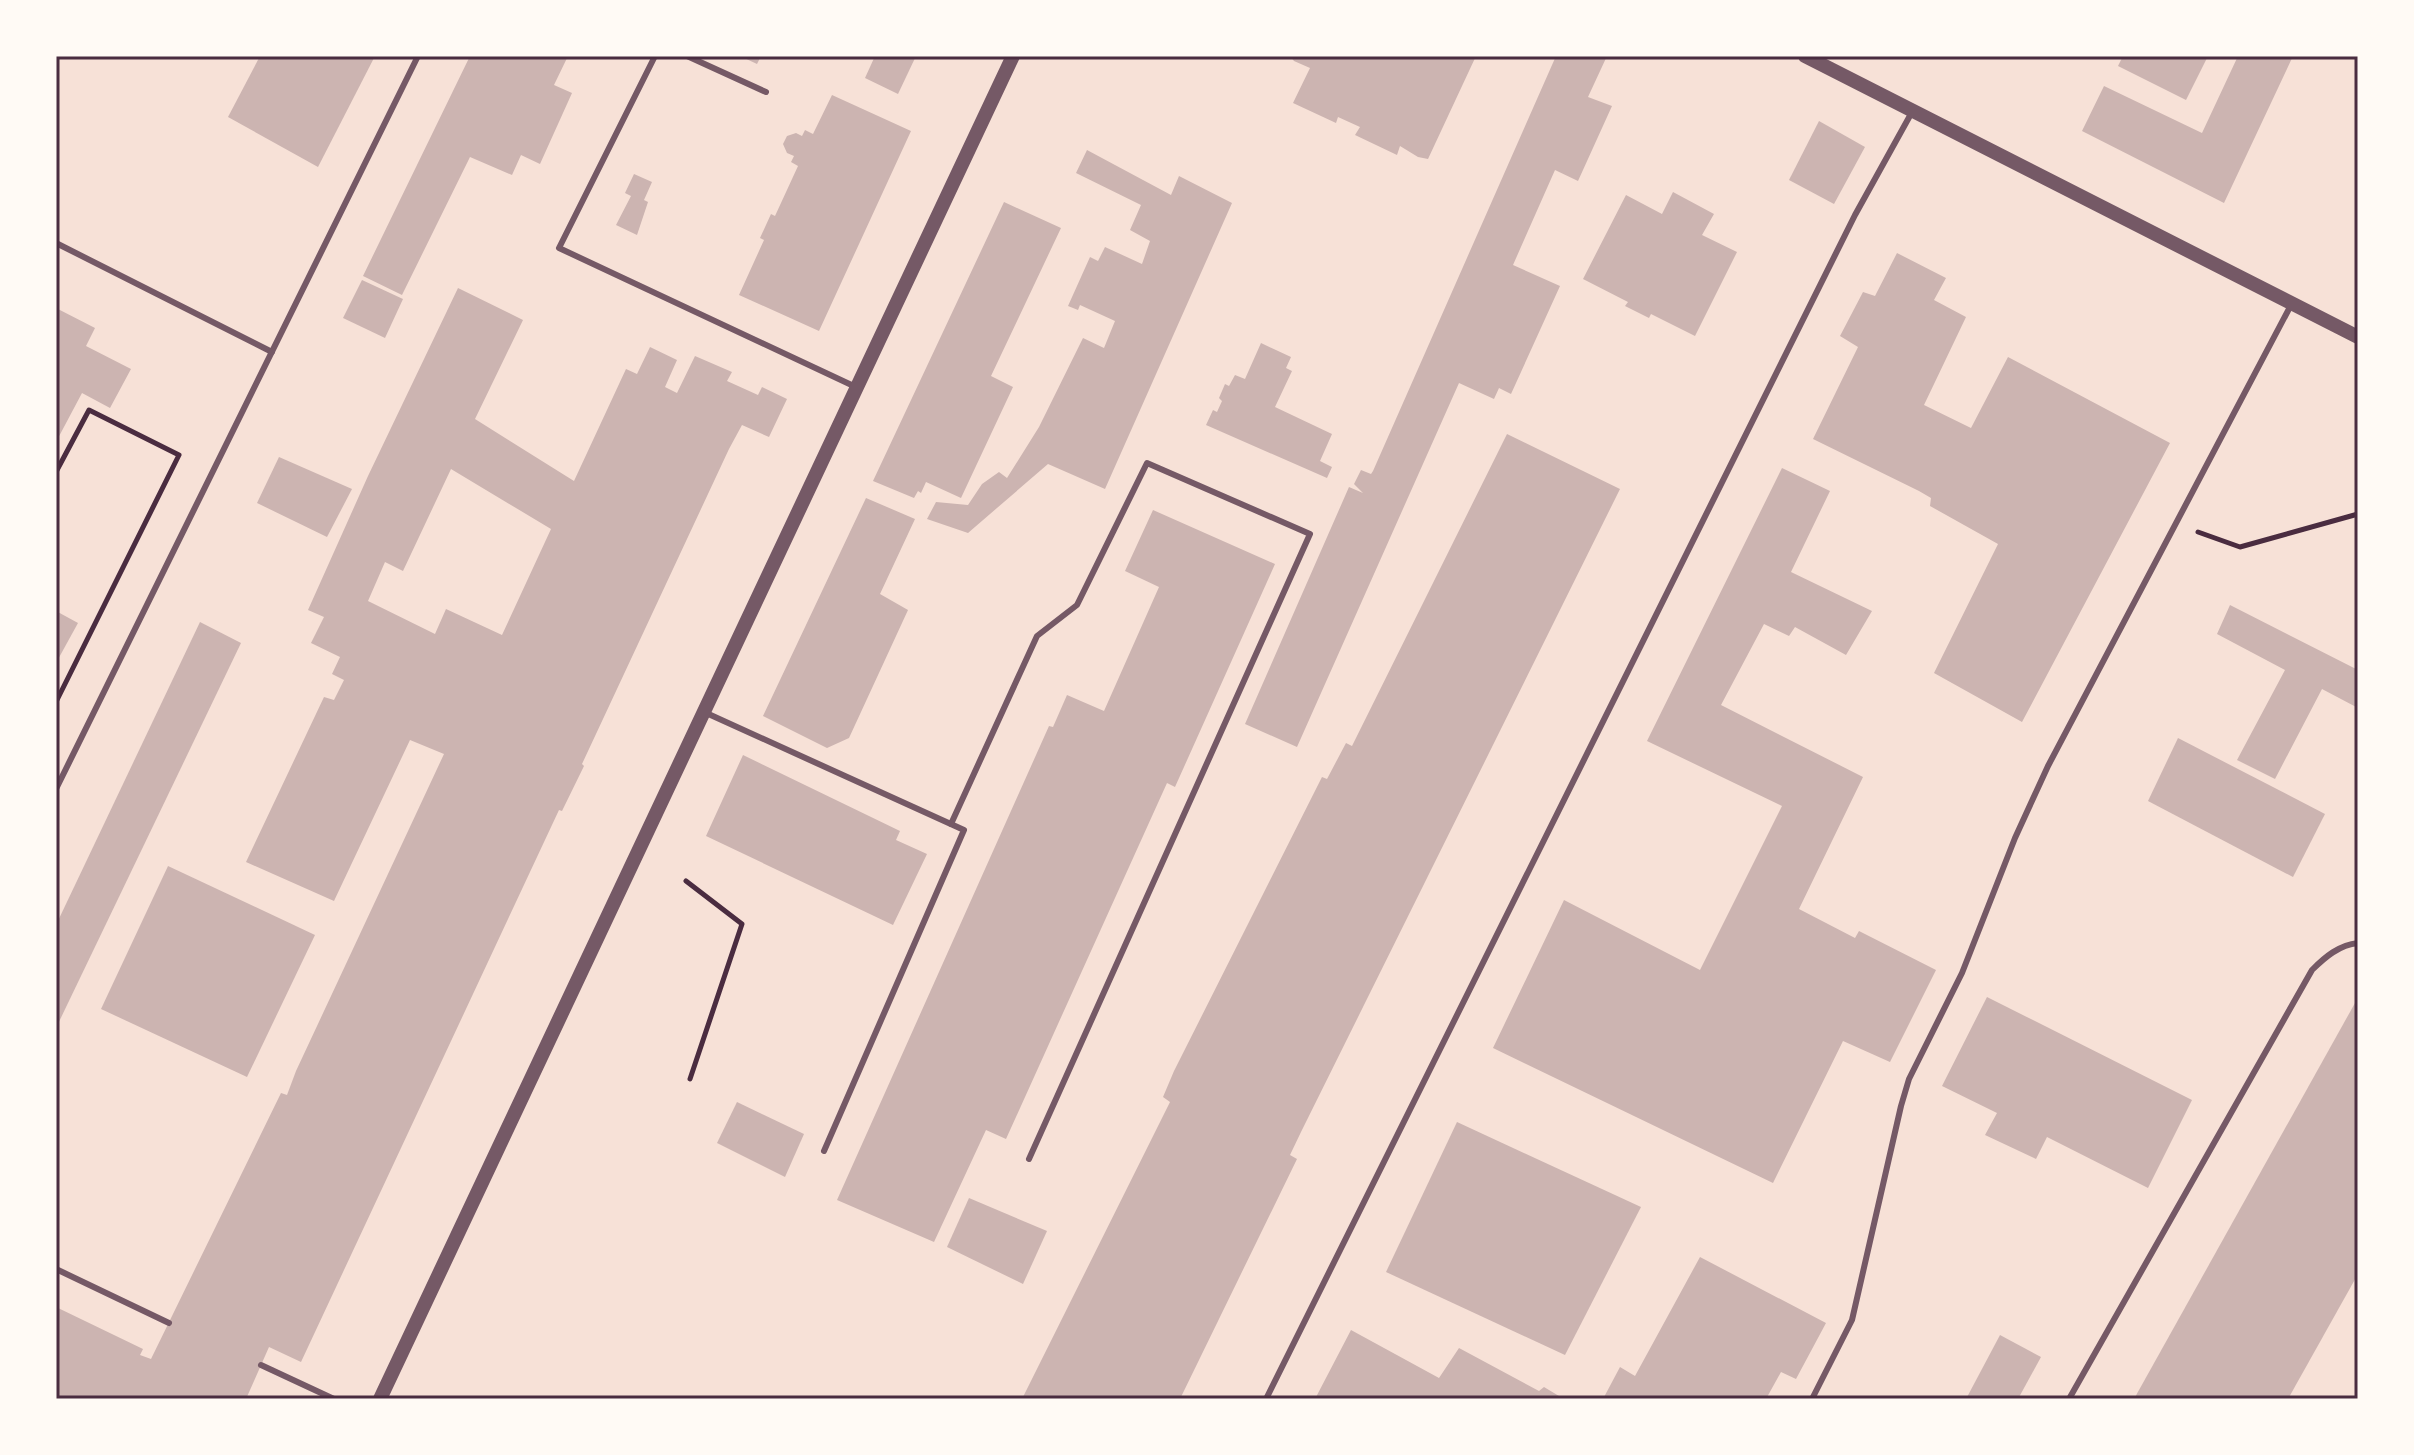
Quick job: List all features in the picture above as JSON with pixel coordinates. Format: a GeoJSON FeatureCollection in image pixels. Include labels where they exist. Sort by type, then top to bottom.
{"type":"FeatureCollection","features":[{"type":"Feature","properties":{"kind":"street"},"geometry":{"type":"LineString","coordinates":[[380,1399],[1013,56]]}},
{"type":"Feature","properties":{"kind":"street"},"geometry":{"type":"LineString","coordinates":[[1805,56],[2358,337]]}},
{"type":"Feature","properties":{"kind":"lane"},"geometry":{"type":"LineString","coordinates":[[56,789],[418,56]]}},
{"type":"Feature","properties":{"kind":"lane"},"geometry":{"type":"LineString","coordinates":[[655,56],[559,248],[858,388]]}},
{"type":"Feature","properties":{"kind":"lane"},"geometry":{"type":"LineString","coordinates":[[687,56],[766,92]]}},
{"type":"Feature","properties":{"kind":"lane"},"geometry":{"type":"LineString","coordinates":[[1266,1399],[1855,215],[1912,111]]}},
{"type":"Feature","properties":{"kind":"lane"},"geometry":{"type":"LineString","coordinates":[[56,243],[272,352]]}},
{"type":"Feature","properties":{"kind":"lane"},"geometry":{"type":"LineString","coordinates":[[1812,1399],[1852,1320],[1901,1106],[1913,1069],[1962,973],[2038,787],[2292,304]]}},
{"type":"Feature","properties":{"kind":"lane"},"geometry":{"type":"LineString","coordinates":[[951,824],[1037,636],[1077,605],[1147,463],[1310,534],[1029,1159]]}},
{"type":"Feature","properties":{"kind":"lane"},"geometry":{"type":"LineString","coordinates":[[704,712],[964,830],[824,1151]]}},
{"type":"Feature","properties":{"kind":"lane"},"geometry":{"type":"LineString","coordinates":[[2069,1399],[2312,970],[2339,948],[2358,943]]}},
{"type":"Feature","properties":{"kind":"lane"},"geometry":{"type":"LineString","coordinates":[[56,1269],[169,1323]]}},
{"type":"Feature","properties":{"kind":"lane"},"geometry":{"type":"LineString","coordinates":[[261,1365],[334,1399]]}},
{"type":"Feature","properties":{"kind":"path"},"geometry":{"type":"LineString","coordinates":[[56,472],[89,410],[179,455],[56,702]]}},
{"type":"Feature","properties":{"kind":"path"},"geometry":{"type":"LineString","coordinates":[[2175,524],[2240,547],[2358,514]]}},
{"type":"Feature","properties":{"kind":"path"},"geometry":{"type":"LineString","coordinates":[[686,881],[742,924],[690,1079]]}},
{"type":"Feature","properties":{"kind":"building"},"geometry":{"type":"Polygon","coordinates":[[[260,56],[375,56],[318,167],[228,117],[260,56]]]}},
{"type":"Feature","properties":{"kind":"building"},"geometry":{"type":"Polygon","coordinates":[[[470,56],[568,56],[554,85],[572,93],[540,164],[521,155],[512,175],[470,157],[402,295],[363,276],[470,56]]]}},
{"type":"Feature","properties":{"kind":"building"},"geometry":{"type":"Polygon","coordinates":[[[740,56],[761,56],[757,64],[740,56]]]}},
{"type":"Feature","properties":{"kind":"building"},"geometry":{"type":"Polygon","coordinates":[[[875,56],[916,56],[898,94],[865,78],[875,56]]]}},
{"type":"Feature","properties":{"kind":"building"},"geometry":{"type":"Polygon","coordinates":[[[1290,56],[1476,56],[1428,159],[1400,146],[1397,155],[1355,135],[1360,127],[1338,117],[1336,123],[1293,103],[1310,68],[1290,56]]]}},
{"type":"Feature","properties":{"kind":"building"},"geometry":{"type":"Polygon","coordinates":[[[1556,56],[1607,56],[1588,97],[1612,106],[1578,181],[1555,170],[1513,265],[1560,286],[1511,394],[1499,388],[1494,399],[1459,383],[1297,747],[1245,724],[1349,487],[1363,493],[1354,484],[1361,470],[1371,474],[1373,471],[1556,56]]]}},
{"type":"Feature","properties":{"kind":"building"},"geometry":{"type":"Polygon","coordinates":[[[2123,56],[2208,56],[2186,100],[2118,66],[2123,56]]]}},
{"type":"Feature","properties":{"kind":"building"},"geometry":{"type":"Polygon","coordinates":[[[2238,56],[2293,56],[2224,203],[2082,131],[2104,86],[2202,133],[2238,56]]]}},
{"type":"Feature","properties":{"kind":"building"},"geometry":{"type":"Polygon","coordinates":[[[832,95],[911,131],[819,331],[739,295],[764,240],[760,238],[771,214],[775,216],[798,166],[791,162],[794,156],[787,153],[783,144],[787,136],[796,133],[802,136],[805,130],[813,134],[832,95]]]}},
{"type":"Feature","properties":{"kind":"building"},"geometry":{"type":"Polygon","coordinates":[[[1819,121],[1865,147],[1834,204],[1789,180],[1819,121]]]}},
{"type":"Feature","properties":{"kind":"building"},"geometry":{"type":"Polygon","coordinates":[[[1087,150],[1171,195],[1179,176],[1232,203],[1105,489],[1048,464],[968,533],[927,519],[936,502],[968,505],[982,484],[999,472],[1007,478],[1039,427],[1083,338],[1104,348],[1115,321],[1080,305],[1078,310],[1068,306],[1090,257],[1098,261],[1105,247],[1142,264],[1150,241],[1130,230],[1141,205],[1076,173],[1087,150]]]}},
{"type":"Feature","properties":{"kind":"building"},"geometry":{"type":"Polygon","coordinates":[[[634,174],[652,182],[644,200],[648,202],[637,235],[616,225],[631,196],[625,193],[634,174]]]}},
{"type":"Feature","properties":{"kind":"building"},"geometry":{"type":"Polygon","coordinates":[[[1673,192],[1714,214],[1702,235],[1737,252],[1695,336],[1651,314],[1649,318],[1625,306],[1628,302],[1583,279],[1626,195],[1662,214],[1673,192]]]}},
{"type":"Feature","properties":{"kind":"building"},"geometry":{"type":"Polygon","coordinates":[[[1004,202],[1061,228],[991,376],[1013,387],[961,498],[926,482],[921,493],[918,491],[914,498],[873,481],[1004,202]]]}},
{"type":"Feature","properties":{"kind":"building"},"geometry":{"type":"Polygon","coordinates":[[[1897,253],[1946,278],[1934,300],[1966,317],[1924,405],[1971,428],[2008,357],[2170,443],[2022,722],[1934,673],[1998,544],[1930,506],[1931,498],[1919,491],[1813,439],[1858,347],[1840,336],[1863,292],[1875,296],[1897,253]]]}},
{"type":"Feature","properties":{"kind":"building"},"geometry":{"type":"Polygon","coordinates":[[[362,280],[403,299],[385,338],[343,318],[362,280]]]}},
{"type":"Feature","properties":{"kind":"building"},"geometry":{"type":"Polygon","coordinates":[[[458,288],[523,320],[475,419],[574,481],[626,369],[637,374],[650,347],[677,360],[665,387],[677,393],[695,356],[732,372],[727,381],[758,395],[762,387],[787,399],[769,437],[742,425],[729,449],[582,764],[584,766],[562,811],[559,810],[301,1362],[269,1347],[246,1399],[56,1399],[56,1307],[143,1349],[140,1355],[151,1359],[281,1093],[287,1095],[444,754],[410,740],[334,901],[246,862],[324,697],[334,700],[344,680],[332,674],[340,657],[311,643],[324,617],[308,610],[458,288]],[[451,469],[403,571],[385,562],[368,601],[435,634],[446,609],[502,635],[551,529],[451,469]]]}},
{"type":"Feature","properties":{"kind":"building"},"geometry":{"type":"Polygon","coordinates":[[[56,308],[95,328],[86,346],[131,369],[110,408],[82,393],[56,442],[56,308]]]}},
{"type":"Feature","properties":{"kind":"building"},"geometry":{"type":"Polygon","coordinates":[[[1261,343],[1291,357],[1286,368],[1292,371],[1275,407],[1332,434],[1320,461],[1332,467],[1327,478],[1206,425],[1213,410],[1217,412],[1225,384],[1229,386],[1235,375],[1245,379],[1261,343]]]}},
{"type":"Feature","properties":{"kind":"building"},"geometry":{"type":"Polygon","coordinates":[[[1507,434],[1620,489],[1301,1132],[1290,1155],[1297,1159],[1180,1399],[1022,1399],[1170,1102],[1163,1097],[1174,1071],[1322,777],[1327,779],[1346,743],[1352,746],[1507,434]]]}},
{"type":"Feature","properties":{"kind":"building"},"geometry":{"type":"Polygon","coordinates":[[[279,457],[352,489],[327,537],[257,503],[279,457]]]}},
{"type":"Feature","properties":{"kind":"building"},"geometry":{"type":"Polygon","coordinates":[[[1782,468],[1830,491],[1791,572],[1872,611],[1846,655],[1795,627],[1789,636],[1764,624],[1721,705],[1863,777],[1799,909],[1855,938],[1859,931],[1936,970],[1890,1062],[1843,1041],[1773,1183],[1493,1048],[1564,900],[1700,970],[1782,806],[1647,741],[1782,468]]]}},
{"type":"Feature","properties":{"kind":"building"},"geometry":{"type":"Polygon","coordinates":[[[866,498],[915,519],[880,594],[908,610],[849,738],[827,748],[763,716],[866,498]]]}},
{"type":"Feature","properties":{"kind":"building"},"geometry":{"type":"Polygon","coordinates":[[[1153,510],[1275,564],[1175,787],[1167,783],[1006,1139],[986,1130],[934,1242],[837,1200],[1049,726],[1053,727],[1067,695],[1104,711],[1159,587],[1125,571],[1153,510]]]}},
{"type":"Feature","properties":{"kind":"building"},"geometry":{"type":"Polygon","coordinates":[[[2230,605],[2358,670],[2358,708],[2322,689],[2275,779],[2237,760],[2285,670],[2217,634],[2230,605]]]}},
{"type":"Feature","properties":{"kind":"building"},"geometry":{"type":"Polygon","coordinates":[[[56,611],[78,623],[56,663],[56,611]]]}},
{"type":"Feature","properties":{"kind":"building"},"geometry":{"type":"Polygon","coordinates":[[[200,622],[241,643],[56,1028],[56,925],[200,622]]]}},
{"type":"Feature","properties":{"kind":"building"},"geometry":{"type":"Polygon","coordinates":[[[2178,738],[2325,814],[2293,877],[2148,801],[2178,738]]]}},
{"type":"Feature","properties":{"kind":"building"},"geometry":{"type":"Polygon","coordinates":[[[743,755],[900,831],[896,840],[927,854],[893,925],[706,836],[743,755]]]}},
{"type":"Feature","properties":{"kind":"building"},"geometry":{"type":"Polygon","coordinates":[[[168,866],[315,935],[247,1077],[101,1009],[168,866]]]}},
{"type":"Feature","properties":{"kind":"building"},"geometry":{"type":"Polygon","coordinates":[[[1987,997],[2192,1100],[2148,1188],[2047,1137],[2036,1159],[1985,1135],[1997,1113],[1942,1086],[1987,997]]]}},
{"type":"Feature","properties":{"kind":"building"},"geometry":{"type":"Polygon","coordinates":[[[2355,1003],[2358,1005],[2358,1274],[2288,1399],[2134,1399],[2355,1003]]]}},
{"type":"Feature","properties":{"kind":"building"},"geometry":{"type":"Polygon","coordinates":[[[737,1102],[804,1134],[785,1177],[717,1143],[737,1102]]]}},
{"type":"Feature","properties":{"kind":"building"},"geometry":{"type":"Polygon","coordinates":[[[1457,1122],[1641,1207],[1565,1355],[1386,1272],[1457,1122]]]}},
{"type":"Feature","properties":{"kind":"building"},"geometry":{"type":"Polygon","coordinates":[[[969,1198],[1047,1231],[1023,1284],[947,1247],[969,1198]]]}},
{"type":"Feature","properties":{"kind":"building"},"geometry":{"type":"Polygon","coordinates":[[[1700,1257],[1826,1323],[1796,1379],[1781,1372],[1766,1399],[1603,1399],[1620,1367],[1635,1376],[1700,1257]]]}},
{"type":"Feature","properties":{"kind":"building"},"geometry":{"type":"Polygon","coordinates":[[[1351,1330],[1439,1378],[1459,1348],[1539,1391],[1544,1387],[1564,1399],[1315,1399],[1351,1330]]]}},
{"type":"Feature","properties":{"kind":"building"},"geometry":{"type":"Polygon","coordinates":[[[2000,1335],[2041,1357],[2018,1399],[1966,1399],[2000,1335]]]}}]}
